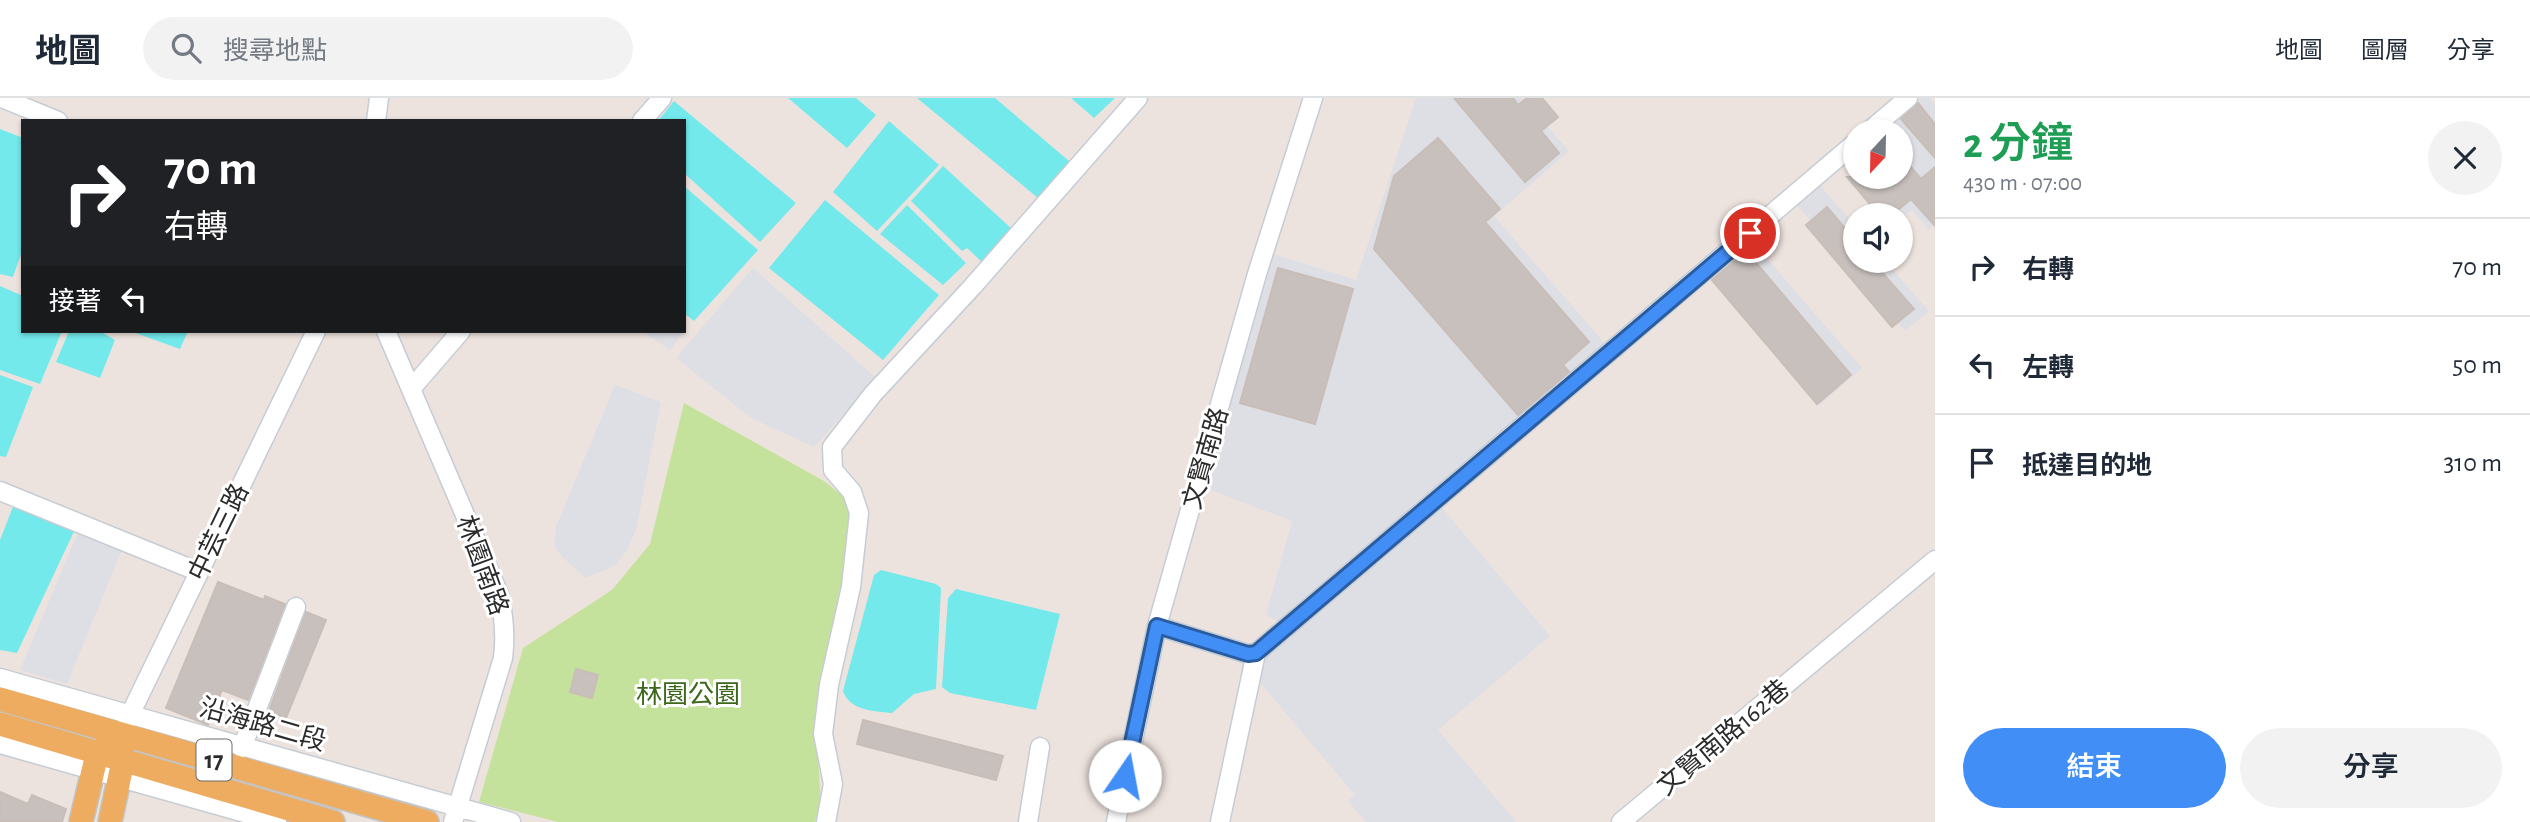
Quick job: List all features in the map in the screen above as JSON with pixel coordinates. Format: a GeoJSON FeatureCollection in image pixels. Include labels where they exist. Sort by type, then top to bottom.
{"type":"FeatureCollection","features":[{"type":"Feature","properties":{"kind":"main road","name":"沿海路二段"},"geometry":{"type":"LineString","coordinates":[[0,699],[125,724],[428,822]]}},
{"type":"Feature","properties":{"kind":"main road","name":"17"},"geometry":{"type":"LineString","coordinates":[[0,724],[96,762],[334,822]]}},
{"type":"Feature","properties":{"kind":"main road"},"geometry":{"type":"LineString","coordinates":[[81,822],[96,762],[125,724]]}},
{"type":"Feature","properties":{"kind":"main road"},"geometry":{"type":"LineString","coordinates":[[110,822],[122,769],[125,724]]}},
{"type":"Feature","properties":{"kind":"street"},"geometry":{"type":"LineString","coordinates":[[2,98],[53,119]]}},
{"type":"Feature","properties":{"kind":"street"},"geometry":{"type":"LineString","coordinates":[[376,119],[379,98]]}},
{"type":"Feature","properties":{"kind":"street"},"geometry":{"type":"LineString","coordinates":[[644,119],[662,98]]}},
{"type":"Feature","properties":{"kind":"street"},"geometry":{"type":"LineString","coordinates":[[826,822],[833,784],[823,734],[829,685],[851,587],[859,513],[852,492],[833,470],[831,446],[873,394],[973,286],[1138,98]]}},
{"type":"Feature","properties":{"kind":"street","name":"文賢南路"},"geometry":{"type":"LineString","coordinates":[[1116,822],[1157,626],[1254,287],[1312,98]]}},
{"type":"Feature","properties":{"kind":"street"},"geometry":{"type":"LineString","coordinates":[[1883,119],[1908,98]]}},
{"type":"Feature","properties":{"kind":"street"},"geometry":{"type":"LineString","coordinates":[[1157,626],[1248,654],[1256,653],[1843,153]]}},
{"type":"Feature","properties":{"kind":"street","name":"中芸三路"},"geometry":{"type":"LineString","coordinates":[[125,724],[315,333]]}},
{"type":"Feature","properties":{"kind":"street","name":"林園南路"},"geometry":{"type":"LineString","coordinates":[[387,333],[499,594],[503,613],[506,636],[503,658],[455,815]]}},
{"type":"Feature","properties":{"kind":"street"},"geometry":{"type":"LineString","coordinates":[[411,389],[459,333]]}},
{"type":"Feature","properties":{"kind":"street"},"geometry":{"type":"LineString","coordinates":[[0,491],[199,572]]}},
{"type":"Feature","properties":{"kind":"street","name":"文賢南路162巷"},"geometry":{"type":"LineString","coordinates":[[1621,822],[1935,560]]}},
{"type":"Feature","properties":{"kind":"street"},"geometry":{"type":"LineString","coordinates":[[242,748],[296,607]]}},
{"type":"Feature","properties":{"kind":"street"},"geometry":{"type":"LineString","coordinates":[[1220,822],[1256,653]]}},
{"type":"Feature","properties":{"kind":"street","name":"沿海路二段"},"geometry":{"type":"LineString","coordinates":[[0,678],[125,724],[242,748],[455,815],[511,822]]}},
{"type":"Feature","properties":{"kind":"street"},"geometry":{"type":"LineString","coordinates":[[0,744],[96,762]]}},
{"type":"Feature","properties":{"kind":"street"},"geometry":{"type":"LineString","coordinates":[[1028,822],[1040,747]]}},
{"type":"Feature","properties":{"kind":"street"},"geometry":{"type":"LineString","coordinates":[[122,769],[277,822]]}},
{"type":"Feature","properties":{"kind":"shaded area"},"geometry":{"type":"Polygon","coordinates":[[[1416,98],[1522,98],[1569,151],[1494,216],[1607,346],[1279,622],[1266,615],[1292,521],[1195,484],[1267,252],[1356,280],[1416,98]]]}},
{"type":"Feature","properties":{"kind":"shaded area"},"geometry":{"type":"Polygon","coordinates":[[[1921,98],[1930,98],[1935,105],[1935,224],[1929,230],[1913,211],[1913,203],[1878,203],[1866,189],[1913,189],[1913,119],[1896,119],[1921,98]]]}},
{"type":"Feature","properties":{"kind":"shaded area"},"geometry":{"type":"Polygon","coordinates":[[[1818,183],[1843,211],[1843,259],[1795,203],[1818,183]]]}},
{"type":"Feature","properties":{"kind":"shaded area"},"geometry":{"type":"Polygon","coordinates":[[[1749,238],[1862,368],[1820,405],[1707,274],[1749,238]]]}},
{"type":"Feature","properties":{"kind":"shaded area"},"geometry":{"type":"Polygon","coordinates":[[[753,268],[876,378],[814,447],[751,418],[676,358],[753,268]]]}},
{"type":"Feature","properties":{"kind":"shaded area"},"geometry":{"type":"Polygon","coordinates":[[[1855,273],[1896,273],[1929,311],[1905,331],[1855,273]]]}},
{"type":"Feature","properties":{"kind":"shaded area"},"geometry":{"type":"Polygon","coordinates":[[[645,333],[683,333],[670,350],[645,333]]]}},
{"type":"Feature","properties":{"kind":"shaded area"},"geometry":{"type":"Polygon","coordinates":[[[615,385],[661,402],[636,530],[616,565],[586,578],[561,556],[554,545],[556,527],[615,385]]]}},
{"type":"Feature","properties":{"kind":"shaded area"},"geometry":{"type":"Polygon","coordinates":[[[1438,503],[1550,636],[1438,730],[1516,822],[1366,822],[1348,801],[1355,795],[1245,665],[1438,503]]]}},
{"type":"Feature","properties":{"kind":"shaded area"},"geometry":{"type":"Polygon","coordinates":[[[84,518],[128,535],[67,684],[20,670],[84,518]]]}},
{"type":"Feature","properties":{"kind":"green space","name":"林園公園"},"geometry":{"type":"Polygon","coordinates":[[[684,403],[824,481],[852,503],[840,605],[815,712],[821,804],[815,822],[558,822],[479,802],[523,648],[612,590],[650,544],[684,403]]]}},
{"type":"Feature","properties":{"kind":"water"},"geometry":{"type":"Polygon","coordinates":[[[788,98],[856,98],[876,115],[847,148],[788,98]]]}},
{"type":"Feature","properties":{"kind":"water"},"geometry":{"type":"Polygon","coordinates":[[[917,98],[995,98],[1069,161],[1038,198],[917,98]]]}},
{"type":"Feature","properties":{"kind":"water"},"geometry":{"type":"Polygon","coordinates":[[[1071,98],[1115,98],[1094,118],[1071,98]]]}},
{"type":"Feature","properties":{"kind":"water"},"geometry":{"type":"Polygon","coordinates":[[[674,101],[796,203],[760,242],[686,175],[686,119],[660,119],[674,101]]]}},
{"type":"Feature","properties":{"kind":"water"},"geometry":{"type":"Polygon","coordinates":[[[889,121],[939,165],[877,231],[833,192],[889,121]]]}},
{"type":"Feature","properties":{"kind":"water"},"geometry":{"type":"Polygon","coordinates":[[[0,129],[21,137],[21,254],[13,277],[0,274],[0,129]]]}},
{"type":"Feature","properties":{"kind":"water"},"geometry":{"type":"Polygon","coordinates":[[[943,166],[1012,229],[982,262],[967,248],[962,251],[911,201],[943,166]]]}},
{"type":"Feature","properties":{"kind":"water"},"geometry":{"type":"Polygon","coordinates":[[[686,188],[758,250],[694,321],[686,315],[686,188]]]}},
{"type":"Feature","properties":{"kind":"water"},"geometry":{"type":"Polygon","coordinates":[[[825,200],[939,295],[883,360],[769,268],[825,200]]]}},
{"type":"Feature","properties":{"kind":"water"},"geometry":{"type":"Polygon","coordinates":[[[907,205],[966,263],[943,285],[880,234],[907,205]]]}},
{"type":"Feature","properties":{"kind":"water"},"geometry":{"type":"Polygon","coordinates":[[[0,286],[21,295],[21,333],[61,333],[40,384],[0,370],[0,286]]]}},
{"type":"Feature","properties":{"kind":"water"},"geometry":{"type":"Polygon","coordinates":[[[68,333],[103,333],[115,340],[100,378],[56,362],[68,333]]]}},
{"type":"Feature","properties":{"kind":"water"},"geometry":{"type":"Polygon","coordinates":[[[136,333],[187,333],[180,349],[136,333]]]}},
{"type":"Feature","properties":{"kind":"water"},"geometry":{"type":"Polygon","coordinates":[[[0,375],[33,387],[6,457],[0,456],[0,375]]]}},
{"type":"Feature","properties":{"kind":"water"},"geometry":{"type":"Polygon","coordinates":[[[16,499],[77,525],[17,653],[0,650],[0,540],[16,499]]]}},
{"type":"Feature","properties":{"kind":"water"},"geometry":{"type":"Polygon","coordinates":[[[881,570],[936,584],[941,588],[936,689],[914,694],[892,713],[857,706],[846,698],[843,691],[874,575],[881,570]]]}},
{"type":"Feature","properties":{"kind":"water"},"geometry":{"type":"Polygon","coordinates":[[[956,589],[1060,614],[1036,710],[950,693],[942,687],[948,598],[956,589]]]}},
{"type":"Feature","properties":{"kind":"building"},"geometry":{"type":"Polygon","coordinates":[[[1454,98],[1513,98],[1518,105],[1527,98],[1542,98],[1558,117],[1541,131],[1559,153],[1525,182],[1454,98]]]}},
{"type":"Feature","properties":{"kind":"building"},"geometry":{"type":"Polygon","coordinates":[[[1918,103],[1935,124],[1935,158],[1913,133],[1913,119],[1901,119],[1918,103]]]}},
{"type":"Feature","properties":{"kind":"building"},"geometry":{"type":"Polygon","coordinates":[[[1438,138],[1500,209],[1485,222],[1589,342],[1563,365],[1569,372],[1518,415],[1374,249],[1394,176],[1438,138]]]}},
{"type":"Feature","properties":{"kind":"building"},"geometry":{"type":"Polygon","coordinates":[[[1935,167],[1935,226],[1911,199],[1906,203],[1869,203],[1857,189],[1913,189],[1913,169],[1921,179],[1935,167]]]}},
{"type":"Feature","properties":{"kind":"building"},"geometry":{"type":"Polygon","coordinates":[[[1827,207],[1843,226],[1843,269],[1806,225],[1827,207]]]}},
{"type":"Feature","properties":{"kind":"building"},"geometry":{"type":"Polygon","coordinates":[[[1746,251],[1851,375],[1817,404],[1712,280],[1746,251]]]}},
{"type":"Feature","properties":{"kind":"building"},"geometry":{"type":"Polygon","coordinates":[[[1278,268],[1353,289],[1315,424],[1240,403],[1278,268]]]}},
{"type":"Feature","properties":{"kind":"building"},"geometry":{"type":"Polygon","coordinates":[[[1846,273],[1882,273],[1914,309],[1892,327],[1846,273]]]}},
{"type":"Feature","properties":{"kind":"building"},"geometry":{"type":"Polygon","coordinates":[[[218,582],[264,600],[265,596],[285,604],[248,700],[222,690],[208,725],[166,708],[218,582]]]}},
{"type":"Feature","properties":{"kind":"building"},"geometry":{"type":"Polygon","coordinates":[[[306,612],[326,620],[286,718],[269,711],[306,612]]]}},
{"type":"Feature","properties":{"kind":"building"},"geometry":{"type":"Polygon","coordinates":[[[576,669],[598,675],[592,698],[570,692],[576,669]]]}},
{"type":"Feature","properties":{"kind":"building"},"geometry":{"type":"Polygon","coordinates":[[[863,720],[1003,756],[996,780],[857,744],[863,720]]]}},
{"type":"Feature","properties":{"kind":"building"},"geometry":{"type":"Polygon","coordinates":[[[0,792],[28,804],[32,795],[66,809],[62,822],[0,822],[0,792]]]}},
{"type":"Feature","properties":{"kind":"route"},"geometry":{"type":"LineString","coordinates":[[1125,776],[1157,626],[1248,654],[1256,653],[1750,233]]}}]}
